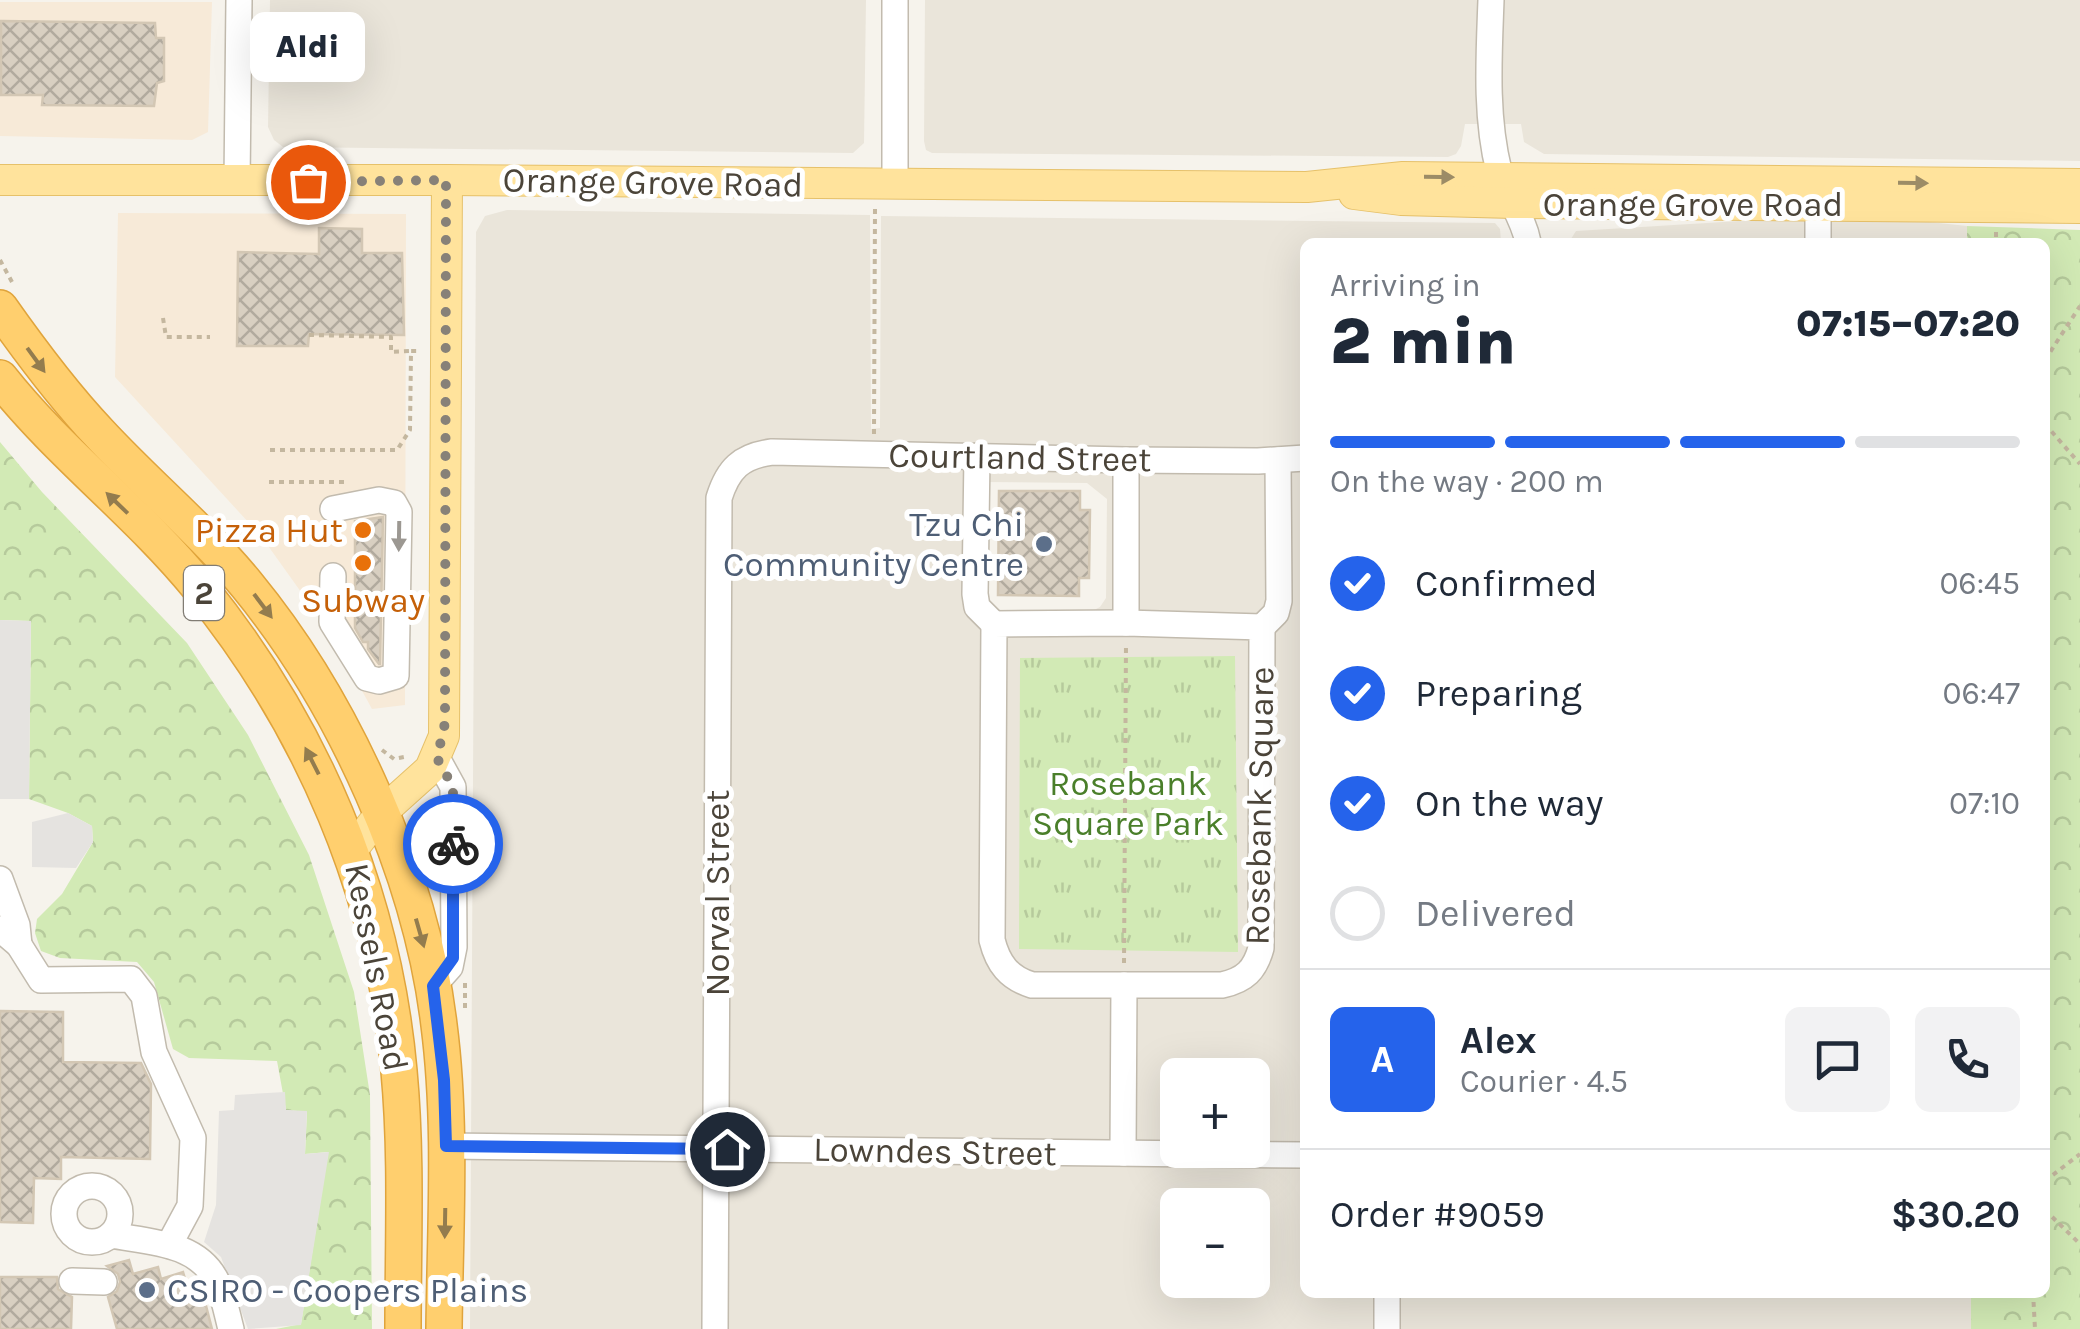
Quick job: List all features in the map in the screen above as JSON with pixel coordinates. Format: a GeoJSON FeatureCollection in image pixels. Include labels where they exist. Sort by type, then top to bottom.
{"type":"FeatureCollection","features":[{"type":"Feature","properties":{"kind":"highway","name":"2"},"geometry":{"type":"LineString","coordinates":[[0,308],[76,408],[202,533],[270,614],[326,700],[380,814],[406,885],[433,986]]}},
{"type":"Feature","properties":{"kind":"highway","name":"2"},"geometry":{"type":"LineString","coordinates":[[0,378],[74,462],[196,583],[229,625],[309,753],[352,850]]}},
{"type":"Feature","properties":{"kind":"highway","name":"Kessels Road"},"geometry":{"type":"LineString","coordinates":[[352,850],[381,952],[400,1070],[404,1329]]}},
{"type":"Feature","properties":{"kind":"highway","name":"Kessels Road"},"geometry":{"type":"LineString","coordinates":[[433,986],[444,1080],[444,1329]]}},
{"type":"Feature","properties":{"kind":"main road","name":"Orange Grove Road"},"geometry":{"type":"LineString","coordinates":[[0,180],[1307,187],[1403,177],[1507,190],[1818,193],[2080,184]]}},
{"type":"Feature","properties":{"kind":"main road","name":"Kessels Road"},"geometry":{"type":"LineString","coordinates":[[352,850],[380,814],[419,782],[437,758],[445,723],[446,180]]}},
{"type":"Feature","properties":{"kind":"main road","name":"Orange Grove Road"},"geometry":{"type":"LineString","coordinates":[[1818,193],[2080,208]]}},
{"type":"Feature","properties":{"kind":"street"},"geometry":{"type":"LineString","coordinates":[[237,182],[240,0]]}},
{"type":"Feature","properties":{"kind":"street"},"geometry":{"type":"LineString","coordinates":[[885,185],[896,0]]}},
{"type":"Feature","properties":{"kind":"street"},"geometry":{"type":"LineString","coordinates":[[1490,0],[1491,117],[1507,190],[1523,220],[1527,238]]}},
{"type":"Feature","properties":{"kind":"street"},"geometry":{"type":"LineString","coordinates":[[1818,193],[1818,238]]}},
{"type":"Feature","properties":{"kind":"street","name":"Courtland Street"},"geometry":{"type":"LineString","coordinates":[[738,462],[754,454],[772,452],[1126,460],[1300,458]]}},
{"type":"Feature","properties":{"kind":"street","name":"Rosebank Square"},"geometry":{"type":"LineString","coordinates":[[977,456],[974,594],[977,608],[994,624],[1262,628]]}},
{"type":"Feature","properties":{"kind":"street"},"geometry":{"type":"LineString","coordinates":[[1126,460],[1126,623]]}},
{"type":"Feature","properties":{"kind":"street","name":"Rosebank Square"},"geometry":{"type":"LineString","coordinates":[[994,624],[992,940],[1004,969],[1032,985],[1236,982],[1256,963],[1261,948],[1262,628],[1276,613],[1279,601],[1278,460]]}},
{"type":"Feature","properties":{"kind":"street","name":"Norval Street"},"geometry":{"type":"LineString","coordinates":[[714,1329],[719,498],[726,477],[738,462]]}},
{"type":"Feature","properties":{"kind":"street"},"geometry":{"type":"LineString","coordinates":[[333,576],[332,622],[366,678],[379,681],[396,676],[399,512],[394,502],[379,500],[345,508]]}},
{"type":"Feature","properties":{"kind":"street","name":"Kessels Road"},"geometry":{"type":"LineString","coordinates":[[433,986],[450,967],[454,947],[453,787],[437,758]]}},
{"type":"Feature","properties":{"kind":"street"},"geometry":{"type":"LineString","coordinates":[[0,879],[17,925],[9,937],[41,980],[130,979],[144,996],[154,1052],[193,1138],[190,1206],[169,1245]]}},
{"type":"Feature","properties":{"kind":"street"},"geometry":{"type":"LineString","coordinates":[[1123,1153],[1124,985]]}},
{"type":"Feature","properties":{"kind":"street","name":"Lowndes Street"},"geometry":{"type":"LineString","coordinates":[[446,1146],[1300,1155]]}},
{"type":"Feature","properties":{"kind":"street"},"geometry":{"type":"LineString","coordinates":[[110,1235],[169,1245],[190,1253],[217,1282],[231,1329]]}},
{"type":"Feature","properties":{"kind":"street"},"geometry":{"type":"LineString","coordinates":[[72,1281],[104,1282]]}},
{"type":"Feature","properties":{"kind":"street"},"geometry":{"type":"LineString","coordinates":[[1387,1298],[1387,1329]]}},
{"type":"Feature","properties":{"kind":"path"},"geometry":{"type":"LineString","coordinates":[[874,454],[885,185]]}},
{"type":"Feature","properties":{"kind":"path"},"geometry":{"type":"LineString","coordinates":[[2050,352],[2080,306]]}},
{"type":"Feature","properties":{"kind":"path"},"geometry":{"type":"LineString","coordinates":[[162,318],[166,337],[210,337]]}},
{"type":"Feature","properties":{"kind":"path"},"geometry":{"type":"LineString","coordinates":[[309,336],[391,337],[391,352],[422,352]]}},
{"type":"Feature","properties":{"kind":"path"},"geometry":{"type":"LineString","coordinates":[[270,450],[397,450],[410,430],[411,351]]}},
{"type":"Feature","properties":{"kind":"path"},"geometry":{"type":"LineString","coordinates":[[2050,430],[2080,464]]}},
{"type":"Feature","properties":{"kind":"path"},"geometry":{"type":"LineString","coordinates":[[270,482],[350,482],[358,490],[345,508]]}},
{"type":"Feature","properties":{"kind":"path"},"geometry":{"type":"LineString","coordinates":[[1124,985],[1126,623]]}},
{"type":"Feature","properties":{"kind":"path"},"geometry":{"type":"LineString","coordinates":[[2050,1177],[2080,1154]]}},
{"type":"Feature","properties":{"kind":"path"},"geometry":{"type":"LineString","coordinates":[[2050,1215],[2080,1244]]}},
{"type":"Feature","properties":{"kind":"path"},"geometry":{"type":"LineString","coordinates":[[2033,1298],[2035,1329]]}},
{"type":"Feature","properties":{"kind":"shaded area"},"geometry":{"type":"Polygon","coordinates":[[[270,0],[866,0],[864,143],[853,153],[283,147],[268,127],[270,0]]]}},
{"type":"Feature","properties":{"kind":"shaded area"},"geometry":{"type":"Polygon","coordinates":[[[925,0],[2080,0],[2080,161],[1544,154],[1524,142],[1521,124],[1465,124],[1461,146],[1448,157],[932,153],[926,150],[924,141],[925,0]]]}},
{"type":"Feature","properties":{"kind":"shaded area"},"geometry":{"type":"Polygon","coordinates":[[[0,2],[212,2],[208,132],[192,140],[0,136],[0,2]]]}},
{"type":"Feature","properties":{"kind":"shaded area"},"geometry":{"type":"Polygon","coordinates":[[[507,210],[870,215],[871,429],[880,428],[881,216],[1495,223],[1501,238],[1300,238],[1300,1298],[1971,1298],[1971,1329],[470,1329],[476,232],[485,216],[507,210]],[[984,482],[982,601],[996,613],[1090,612],[1100,607],[1106,598],[1107,499],[1087,483],[984,482]]]}},
{"type":"Feature","properties":{"kind":"shaded area"},"geometry":{"type":"Polygon","coordinates":[[[118,213],[406,214],[405,705],[372,709],[331,634],[261,536],[115,377],[118,213]]]}},
{"type":"Feature","properties":{"kind":"shaded area"},"geometry":{"type":"Polygon","coordinates":[[[1853,214],[1967,226],[1967,238],[1572,238],[1576,231],[1853,214]]]}},
{"type":"Feature","properties":{"kind":"shaded area"},"geometry":{"type":"Polygon","coordinates":[[[0,620],[31,621],[29,799],[0,799],[0,620]]]}},
{"type":"Feature","properties":{"kind":"shaded area"},"geometry":{"type":"Polygon","coordinates":[[[68,813],[92,826],[93,842],[76,868],[32,867],[32,822],[68,813]]]}},
{"type":"Feature","properties":{"kind":"shaded area"},"geometry":{"type":"Polygon","coordinates":[[[285,1092],[286,1110],[307,1111],[305,1154],[329,1152],[301,1325],[248,1329],[221,1257],[204,1242],[216,1205],[219,1111],[234,1110],[235,1095],[285,1092]]]}},
{"type":"Feature","properties":{"kind":"green space"},"geometry":{"type":"Polygon","coordinates":[[[1967,226],[2080,230],[2080,1329],[1971,1329],[1971,1298],[2050,1298],[2050,238],[1967,238],[1967,226]]]}},
{"type":"Feature","properties":{"kind":"green space"},"geometry":{"type":"Polygon","coordinates":[[[0,442],[42,492],[187,643],[248,735],[309,855],[354,992],[370,1095],[372,1329],[276,1329],[301,1324],[328,1152],[305,1154],[307,1112],[286,1110],[277,1061],[189,1058],[173,1049],[154,982],[137,962],[60,958],[41,951],[35,933],[37,919],[62,894],[93,842],[92,826],[29,799],[31,621],[0,620],[0,442]]]}},
{"type":"Feature","properties":{"kind":"green space","name":"Rosebank Square Park"},"geometry":{"type":"Polygon","coordinates":[[[1235,656],[1238,952],[1019,949],[1020,658],[1235,656]]]}},
{"type":"Feature","properties":{"kind":"building"},"geometry":{"type":"Polygon","coordinates":[[[1,21],[155,23],[156,38],[164,38],[164,81],[157,83],[154,106],[42,105],[43,95],[1,95],[1,21]]]}},
{"type":"Feature","properties":{"kind":"building"},"geometry":{"type":"Polygon","coordinates":[[[319,228],[362,229],[362,253],[402,253],[404,335],[309,334],[308,346],[237,346],[238,252],[319,254],[319,228]]]}},
{"type":"Feature","properties":{"kind":"building","name":"Tzu Chi Community Centre"},"geometry":{"type":"Polygon","coordinates":[[[999,491],[1080,491],[1080,510],[1090,510],[1089,578],[1079,578],[1079,596],[998,595],[999,491]]]}},
{"type":"Feature","properties":{"kind":"building"},"geometry":{"type":"Polygon","coordinates":[[[383,517],[379,664],[368,649],[368,642],[363,642],[355,628],[355,521],[383,517]]]}},
{"type":"Feature","properties":{"kind":"building"},"geometry":{"type":"Polygon","coordinates":[[[0,1011],[63,1012],[63,1062],[141,1063],[151,1084],[150,1159],[61,1157],[61,1179],[34,1178],[33,1223],[0,1222],[0,1011]]]}},
{"type":"Feature","properties":{"kind":"building","name":"CSIRO - Coopers Plains"},"geometry":{"type":"Polygon","coordinates":[[[129,1260],[133,1274],[158,1267],[161,1279],[183,1272],[192,1302],[204,1298],[212,1329],[117,1329],[108,1297],[117,1291],[120,1282],[118,1274],[107,1266],[129,1260]]]}},
{"type":"Feature","properties":{"kind":"building"},"geometry":{"type":"Polygon","coordinates":[[[0,1277],[57,1277],[58,1289],[72,1297],[71,1329],[0,1329],[0,1277]]]}},
{"type":"Feature","properties":{"kind":"way so far"},"geometry":{"type":"LineString","coordinates":[[308,182],[446,180],[445,723],[437,758],[453,787],[453,844]]}},
{"type":"Feature","properties":{"kind":"place","name":"Aldi"},"geometry":{"type":"Point","coordinates":[308,182]}},
{"type":"Feature","properties":{"kind":"place","name":"Pizza Hut"},"geometry":{"type":"Point","coordinates":[363,530]}},
{"type":"Feature","properties":{"kind":"place","name":"Tzu Chi Community Centre"},"geometry":{"type":"Point","coordinates":[1044,544]}},
{"type":"Feature","properties":{"kind":"place","name":"Subway"},"geometry":{"type":"Point","coordinates":[363,563]}},
{"type":"Feature","properties":{"kind":"place","name":"CSIRO - Coopers Plains"},"geometry":{"type":"Point","coordinates":[147,1290]}},
{"type":"Feature","properties":{"kind":"route"},"geometry":{"type":"LineString","coordinates":[[453,844],[453,958],[433,986],[440,1026],[446,1146],[727,1149]]}}]}
